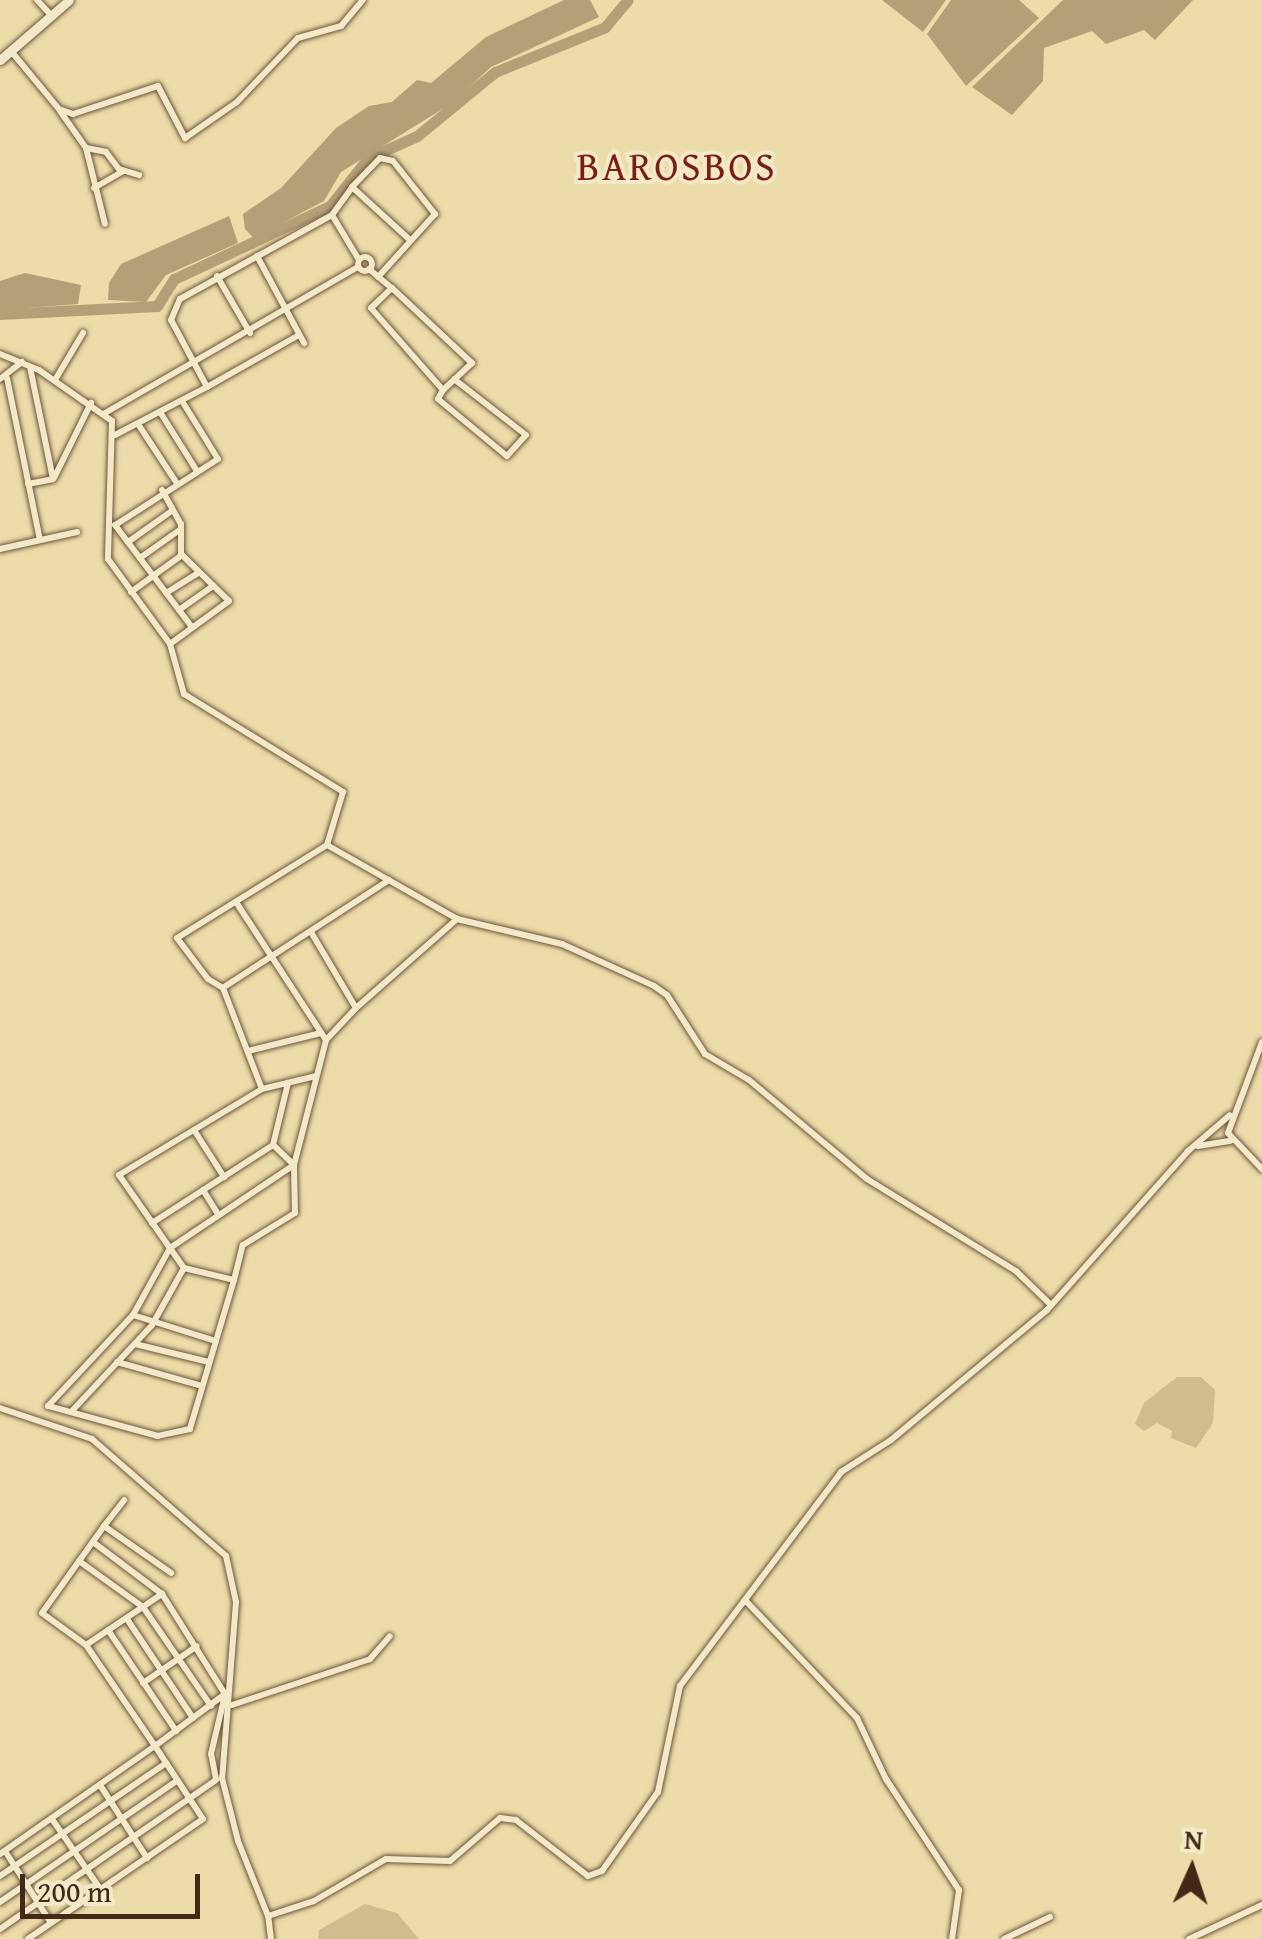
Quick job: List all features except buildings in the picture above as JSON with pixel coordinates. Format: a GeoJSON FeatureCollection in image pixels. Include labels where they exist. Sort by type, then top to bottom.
{"type":"FeatureCollection","features":[{"type":"Feature","properties":{"kind":"main road"},"geometry":{"type":"LineString","coordinates":[[0,60],[69,0]]}},
{"type":"Feature","properties":{"kind":"street"},"geometry":{"type":"LineString","coordinates":[[37,0],[51,15]]}},
{"type":"Feature","properties":{"kind":"street"},"geometry":{"type":"LineString","coordinates":[[58,110],[73,114],[158,86],[185,138],[194,135],[251,90],[284,49],[317,28],[341,26],[363,0]]}},
{"type":"Feature","properties":{"kind":"street"},"geometry":{"type":"LineString","coordinates":[[11,50],[86,148],[105,224]]}},
{"type":"Feature","properties":{"kind":"street"},"geometry":{"type":"LineString","coordinates":[[86,148],[106,152],[124,170],[139,175]]}},
{"type":"Feature","properties":{"kind":"street"},"geometry":{"type":"LineString","coordinates":[[207,388],[171,320],[180,299],[332,215],[380,158],[404,170],[435,214],[378,277]]}},
{"type":"Feature","properties":{"kind":"street"},"geometry":{"type":"LineString","coordinates":[[94,188],[124,170]]}},
{"type":"Feature","properties":{"kind":"street"},"geometry":{"type":"LineString","coordinates":[[352,187],[410,240]]}},
{"type":"Feature","properties":{"kind":"street"},"geometry":{"type":"LineString","coordinates":[[332,215],[358,263],[392,288],[472,362],[454,379],[443,390],[438,399],[507,456],[526,435],[454,379]]}},
{"type":"Feature","properties":{"kind":"street"},"geometry":{"type":"LineString","coordinates":[[257,256],[304,343]]}},
{"type":"Feature","properties":{"kind":"street"},"geometry":{"type":"LineString","coordinates":[[105,413],[287,312],[358,263]]}},
{"type":"Feature","properties":{"kind":"street"},"geometry":{"type":"LineString","coordinates":[[217,276],[250,333]]}},
{"type":"Feature","properties":{"kind":"street"},"geometry":{"type":"LineString","coordinates":[[392,288],[371,308],[443,390]]}},
{"type":"Feature","properties":{"kind":"street"},"geometry":{"type":"LineString","coordinates":[[55,380],[83,333]]}},
{"type":"Feature","properties":{"kind":"street"},"geometry":{"type":"LineString","coordinates":[[115,435],[299,335]]}},
{"type":"Feature","properties":{"kind":"street"},"geometry":{"type":"LineString","coordinates":[[0,354],[26,363],[105,413],[115,435],[108,559],[170,644],[184,694],[198,708],[343,792],[327,845],[177,938],[208,980],[223,988],[262,1089]]}},
{"type":"Feature","properties":{"kind":"street"},"geometry":{"type":"LineString","coordinates":[[26,363],[3,378],[40,540]]}},
{"type":"Feature","properties":{"kind":"street"},"geometry":{"type":"LineString","coordinates":[[26,363],[53,479]]}},
{"type":"Feature","properties":{"kind":"street"},"geometry":{"type":"LineString","coordinates":[[182,401],[218,459],[162,490],[115,525],[192,627]]}},
{"type":"Feature","properties":{"kind":"street"},"geometry":{"type":"LineString","coordinates":[[53,479],[91,403]]}},
{"type":"Feature","properties":{"kind":"street"},"geometry":{"type":"LineString","coordinates":[[160,412],[197,471]]}},
{"type":"Feature","properties":{"kind":"street"},"geometry":{"type":"LineString","coordinates":[[140,427],[176,482]]}},
{"type":"Feature","properties":{"kind":"street"},"geometry":{"type":"LineString","coordinates":[[28,484],[53,479]]}},
{"type":"Feature","properties":{"kind":"street"},"geometry":{"type":"LineString","coordinates":[[162,490],[181,528],[182,555],[229,601],[170,644]]}},
{"type":"Feature","properties":{"kind":"street"},"geometry":{"type":"LineString","coordinates":[[128,542],[173,510]]}},
{"type":"Feature","properties":{"kind":"street"},"geometry":{"type":"LineString","coordinates":[[140,558],[181,528]]}},
{"type":"Feature","properties":{"kind":"street"},"geometry":{"type":"LineString","coordinates":[[0,549],[77,532]]}},
{"type":"Feature","properties":{"kind":"street"},"geometry":{"type":"LineString","coordinates":[[131,592],[182,555]]}},
{"type":"Feature","properties":{"kind":"street"},"geometry":{"type":"LineString","coordinates":[[166,593],[199,572]]}},
{"type":"Feature","properties":{"kind":"street"},"geometry":{"type":"LineString","coordinates":[[179,610],[214,586]]}},
{"type":"Feature","properties":{"kind":"street"},"geometry":{"type":"LineString","coordinates":[[327,845],[457,919],[562,944],[654,986],[667,995],[704,1054],[750,1080],[867,1179],[1016,1272],[1050,1306]]}},
{"type":"Feature","properties":{"kind":"street"},"geometry":{"type":"LineString","coordinates":[[223,988],[390,880]]}},
{"type":"Feature","properties":{"kind":"street"},"geometry":{"type":"LineString","coordinates":[[48,1406],[158,1436],[190,1429],[243,1245],[296,1213],[294,1164],[323,1037],[236,902]]}},
{"type":"Feature","properties":{"kind":"street"},"geometry":{"type":"LineString","coordinates":[[248,1052],[323,1037],[457,919]]}},
{"type":"Feature","properties":{"kind":"street"},"geometry":{"type":"LineString","coordinates":[[310,932],[356,1008]]}},
{"type":"Feature","properties":{"kind":"street"},"geometry":{"type":"LineString","coordinates":[[1262,1042],[1230,1116],[1231,1140],[1262,1169]]}},
{"type":"Feature","properties":{"kind":"street"},"geometry":{"type":"LineString","coordinates":[[234,1280],[184,1268],[120,1175],[262,1089],[316,1076]]}},
{"type":"Feature","properties":{"kind":"street"},"geometry":{"type":"LineString","coordinates":[[152,1222],[273,1146],[288,1083]]}},
{"type":"Feature","properties":{"kind":"street"},"geometry":{"type":"LineString","coordinates":[[268,1916],[314,1901],[386,1859],[450,1860],[500,1818],[516,1820],[595,1876],[658,1792],[680,1686],[841,1472],[891,1440],[1050,1306],[1188,1151],[1230,1116]]}},
{"type":"Feature","properties":{"kind":"street"},"geometry":{"type":"LineString","coordinates":[[194,1130],[224,1177]]}},
{"type":"Feature","properties":{"kind":"street"},"geometry":{"type":"LineString","coordinates":[[1188,1151],[1231,1140]]}},
{"type":"Feature","properties":{"kind":"street"},"geometry":{"type":"LineString","coordinates":[[273,1146],[294,1164]]}},
{"type":"Feature","properties":{"kind":"street"},"geometry":{"type":"LineString","coordinates":[[36,1419],[133,1316],[170,1248],[294,1164]]}},
{"type":"Feature","properties":{"kind":"street"},"geometry":{"type":"LineString","coordinates":[[203,1190],[218,1212]]}},
{"type":"Feature","properties":{"kind":"street"},"geometry":{"type":"LineString","coordinates":[[71,1412],[152,1325],[184,1268]]}},
{"type":"Feature","properties":{"kind":"street"},"geometry":{"type":"LineString","coordinates":[[133,1316],[152,1325],[216,1341]]}},
{"type":"Feature","properties":{"kind":"street"},"geometry":{"type":"LineString","coordinates":[[134,1344],[210,1362]]}},
{"type":"Feature","properties":{"kind":"street"},"geometry":{"type":"LineString","coordinates":[[118,1362],[202,1386]]}},
{"type":"Feature","properties":{"kind":"street"},"geometry":{"type":"LineString","coordinates":[[0,1408],[92,1438],[226,1556],[236,1602],[232,1706],[219,1778],[0,1929]]}},
{"type":"Feature","properties":{"kind":"street"},"geometry":{"type":"LineString","coordinates":[[28,1939],[204,1819],[86,1645],[42,1613],[124,1500]]}},
{"type":"Feature","properties":{"kind":"street"},"geometry":{"type":"LineString","coordinates":[[104,1526],[171,1572]]}},
{"type":"Feature","properties":{"kind":"street"},"geometry":{"type":"LineString","coordinates":[[92,1542],[162,1594],[225,1694],[211,1754],[242,1855],[268,1916],[271,1939]]}},
{"type":"Feature","properties":{"kind":"street"},"geometry":{"type":"LineString","coordinates":[[79,1561],[143,1607],[211,1706]]}},
{"type":"Feature","properties":{"kind":"street"},"geometry":{"type":"LineString","coordinates":[[86,1645],[162,1594]]}},
{"type":"Feature","properties":{"kind":"street"},"geometry":{"type":"LineString","coordinates":[[745,1600],[856,1718],[886,1779],[959,1890],[952,1939]]}},
{"type":"Feature","properties":{"kind":"street"},"geometry":{"type":"LineString","coordinates":[[127,1618],[193,1718]]}},
{"type":"Feature","properties":{"kind":"street"},"geometry":{"type":"LineString","coordinates":[[108,1630],[176,1731]]}},
{"type":"Feature","properties":{"kind":"street"},"geometry":{"type":"LineString","coordinates":[[232,1706],[370,1659],[390,1636]]}},
{"type":"Feature","properties":{"kind":"street"},"geometry":{"type":"LineString","coordinates":[[143,1682],[197,1646]]}},
{"type":"Feature","properties":{"kind":"street"},"geometry":{"type":"LineString","coordinates":[[51,1923],[3,1853],[225,1694]]}},
{"type":"Feature","properties":{"kind":"street"},"geometry":{"type":"LineString","coordinates":[[0,1876],[166,1763]]}},
{"type":"Feature","properties":{"kind":"street"},"geometry":{"type":"LineString","coordinates":[[0,1902],[177,1781]]}},
{"type":"Feature","properties":{"kind":"street"},"geometry":{"type":"LineString","coordinates":[[100,1786],[147,1858]]}},
{"type":"Feature","properties":{"kind":"street"},"geometry":{"type":"LineString","coordinates":[[52,1819],[101,1890]]}},
{"type":"Feature","properties":{"kind":"street"},"geometry":{"type":"LineString","coordinates":[[1189,1939],[1262,1906]]}},
{"type":"Feature","properties":{"kind":"street"},"geometry":{"type":"LineString","coordinates":[[1004,1939],[1050,1916]]}},
{"type":"Feature","properties":{"kind":"shaded area"},"geometry":{"type":"Polygon","coordinates":[[[564,0],[590,0],[599,17],[491,67],[452,103],[341,172],[324,201],[254,238],[245,229],[243,214],[281,188],[336,128],[369,106],[392,102],[417,80],[431,83],[486,37],[564,0]]]}},
{"type":"Feature","properties":{"kind":"shaded area"},"geometry":{"type":"Polygon","coordinates":[[[882,0],[946,0],[923,32],[882,0]]]}},
{"type":"Feature","properties":{"kind":"shaded area"},"geometry":{"type":"Polygon","coordinates":[[[951,0],[1019,0],[1039,18],[966,86],[927,34],[951,0]]]}},
{"type":"Feature","properties":{"kind":"shaded area"},"geometry":{"type":"Polygon","coordinates":[[[1063,0],[1193,0],[1155,40],[1144,30],[1106,44],[1092,31],[1044,48],[1043,81],[1012,115],[972,87],[1063,0]]]}},
{"type":"Feature","properties":{"kind":"shaded area"},"geometry":{"type":"Polygon","coordinates":[[[229,216],[238,243],[166,275],[146,302],[108,300],[109,283],[121,264],[229,216]]]}},
{"type":"Feature","properties":{"kind":"shaded area"},"geometry":{"type":"Polygon","coordinates":[[[25,273],[81,285],[78,304],[0,310],[0,281],[25,273]]]}},
{"type":"Feature","properties":{"kind":"shaded area"},"geometry":{"type":"Polygon","coordinates":[[[1177,1377],[1201,1377],[1215,1390],[1213,1423],[1196,1448],[1171,1438],[1172,1431],[1157,1423],[1144,1431],[1135,1424],[1144,1403],[1177,1377]]]}},
{"type":"Feature","properties":{"kind":"shaded area"},"geometry":{"type":"Polygon","coordinates":[[[365,1904],[397,1913],[419,1939],[318,1939],[319,1930],[365,1904]]]}},
{"type":"Feature","properties":{"kind":"waterway"},"geometry":{"type":"LineString","coordinates":[[0,314],[157,306],[174,279],[330,206],[368,158],[417,136],[495,72],[605,27],[628,0]]}},
{"type":"Feature","properties":{"kind":"district","name":"BAROSBOS"},"geometry":{"type":"Point","coordinates":[677,166]}}]}
